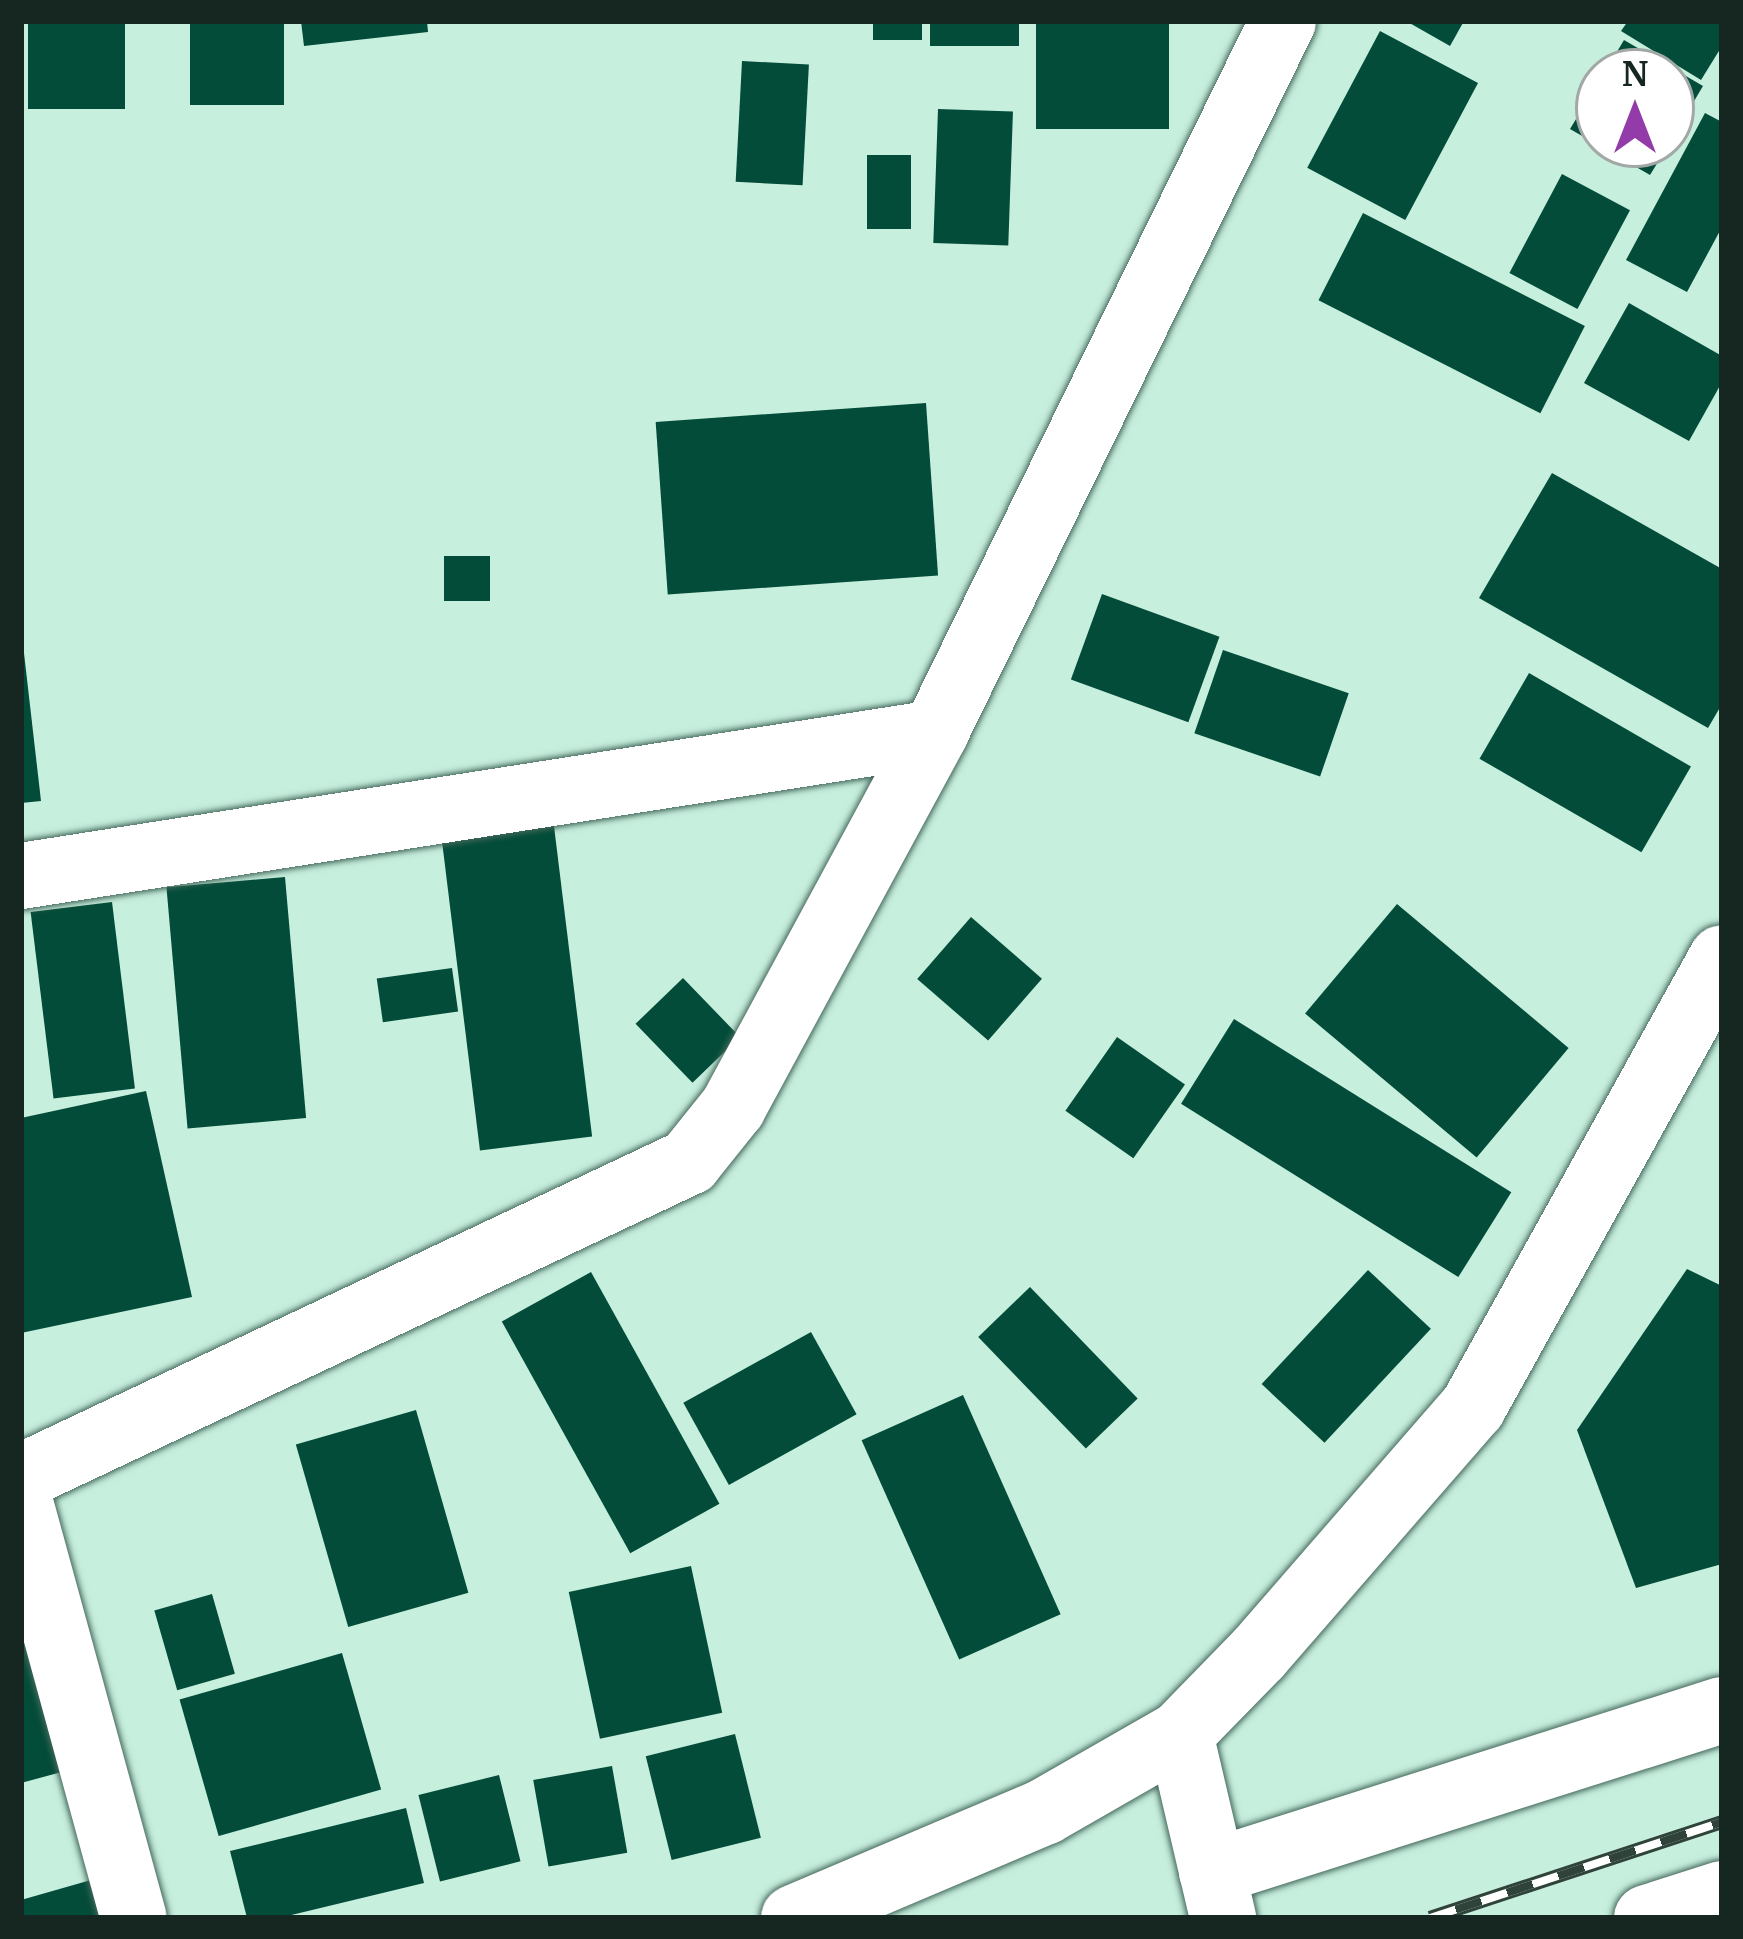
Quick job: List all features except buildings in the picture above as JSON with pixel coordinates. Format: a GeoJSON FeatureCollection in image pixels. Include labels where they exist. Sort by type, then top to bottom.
{"type":"FeatureCollection","features":[{"type":"Feature","properties":{"kind":"street"},"geometry":{"type":"LineString","coordinates":[[21,1477],[689,1162],[733,1107],[934,733],[1283,21]]}},
{"type":"Feature","properties":{"kind":"street"},"geometry":{"type":"LineString","coordinates":[[21,876],[934,733]]}},
{"type":"Feature","properties":{"kind":"street"},"geometry":{"type":"LineString","coordinates":[[794,1918],[1044,1812],[1180,1734],[1473,1407],[1722,958]]}},
{"type":"Feature","properties":{"kind":"street"},"geometry":{"type":"LineString","coordinates":[[21,1506],[134,1918]]}},
{"type":"Feature","properties":{"kind":"street"},"geometry":{"type":"LineString","coordinates":[[1180,1734],[1218,1895],[1722,1710]]}},
{"type":"Feature","properties":{"kind":"street"},"geometry":{"type":"LineString","coordinates":[[1647,1918],[1722,1894]]}},
{"type":"Feature","properties":{"kind":"railway"},"geometry":{"type":"LineString","coordinates":[[1430,1918],[1722,1822]]}}]}
